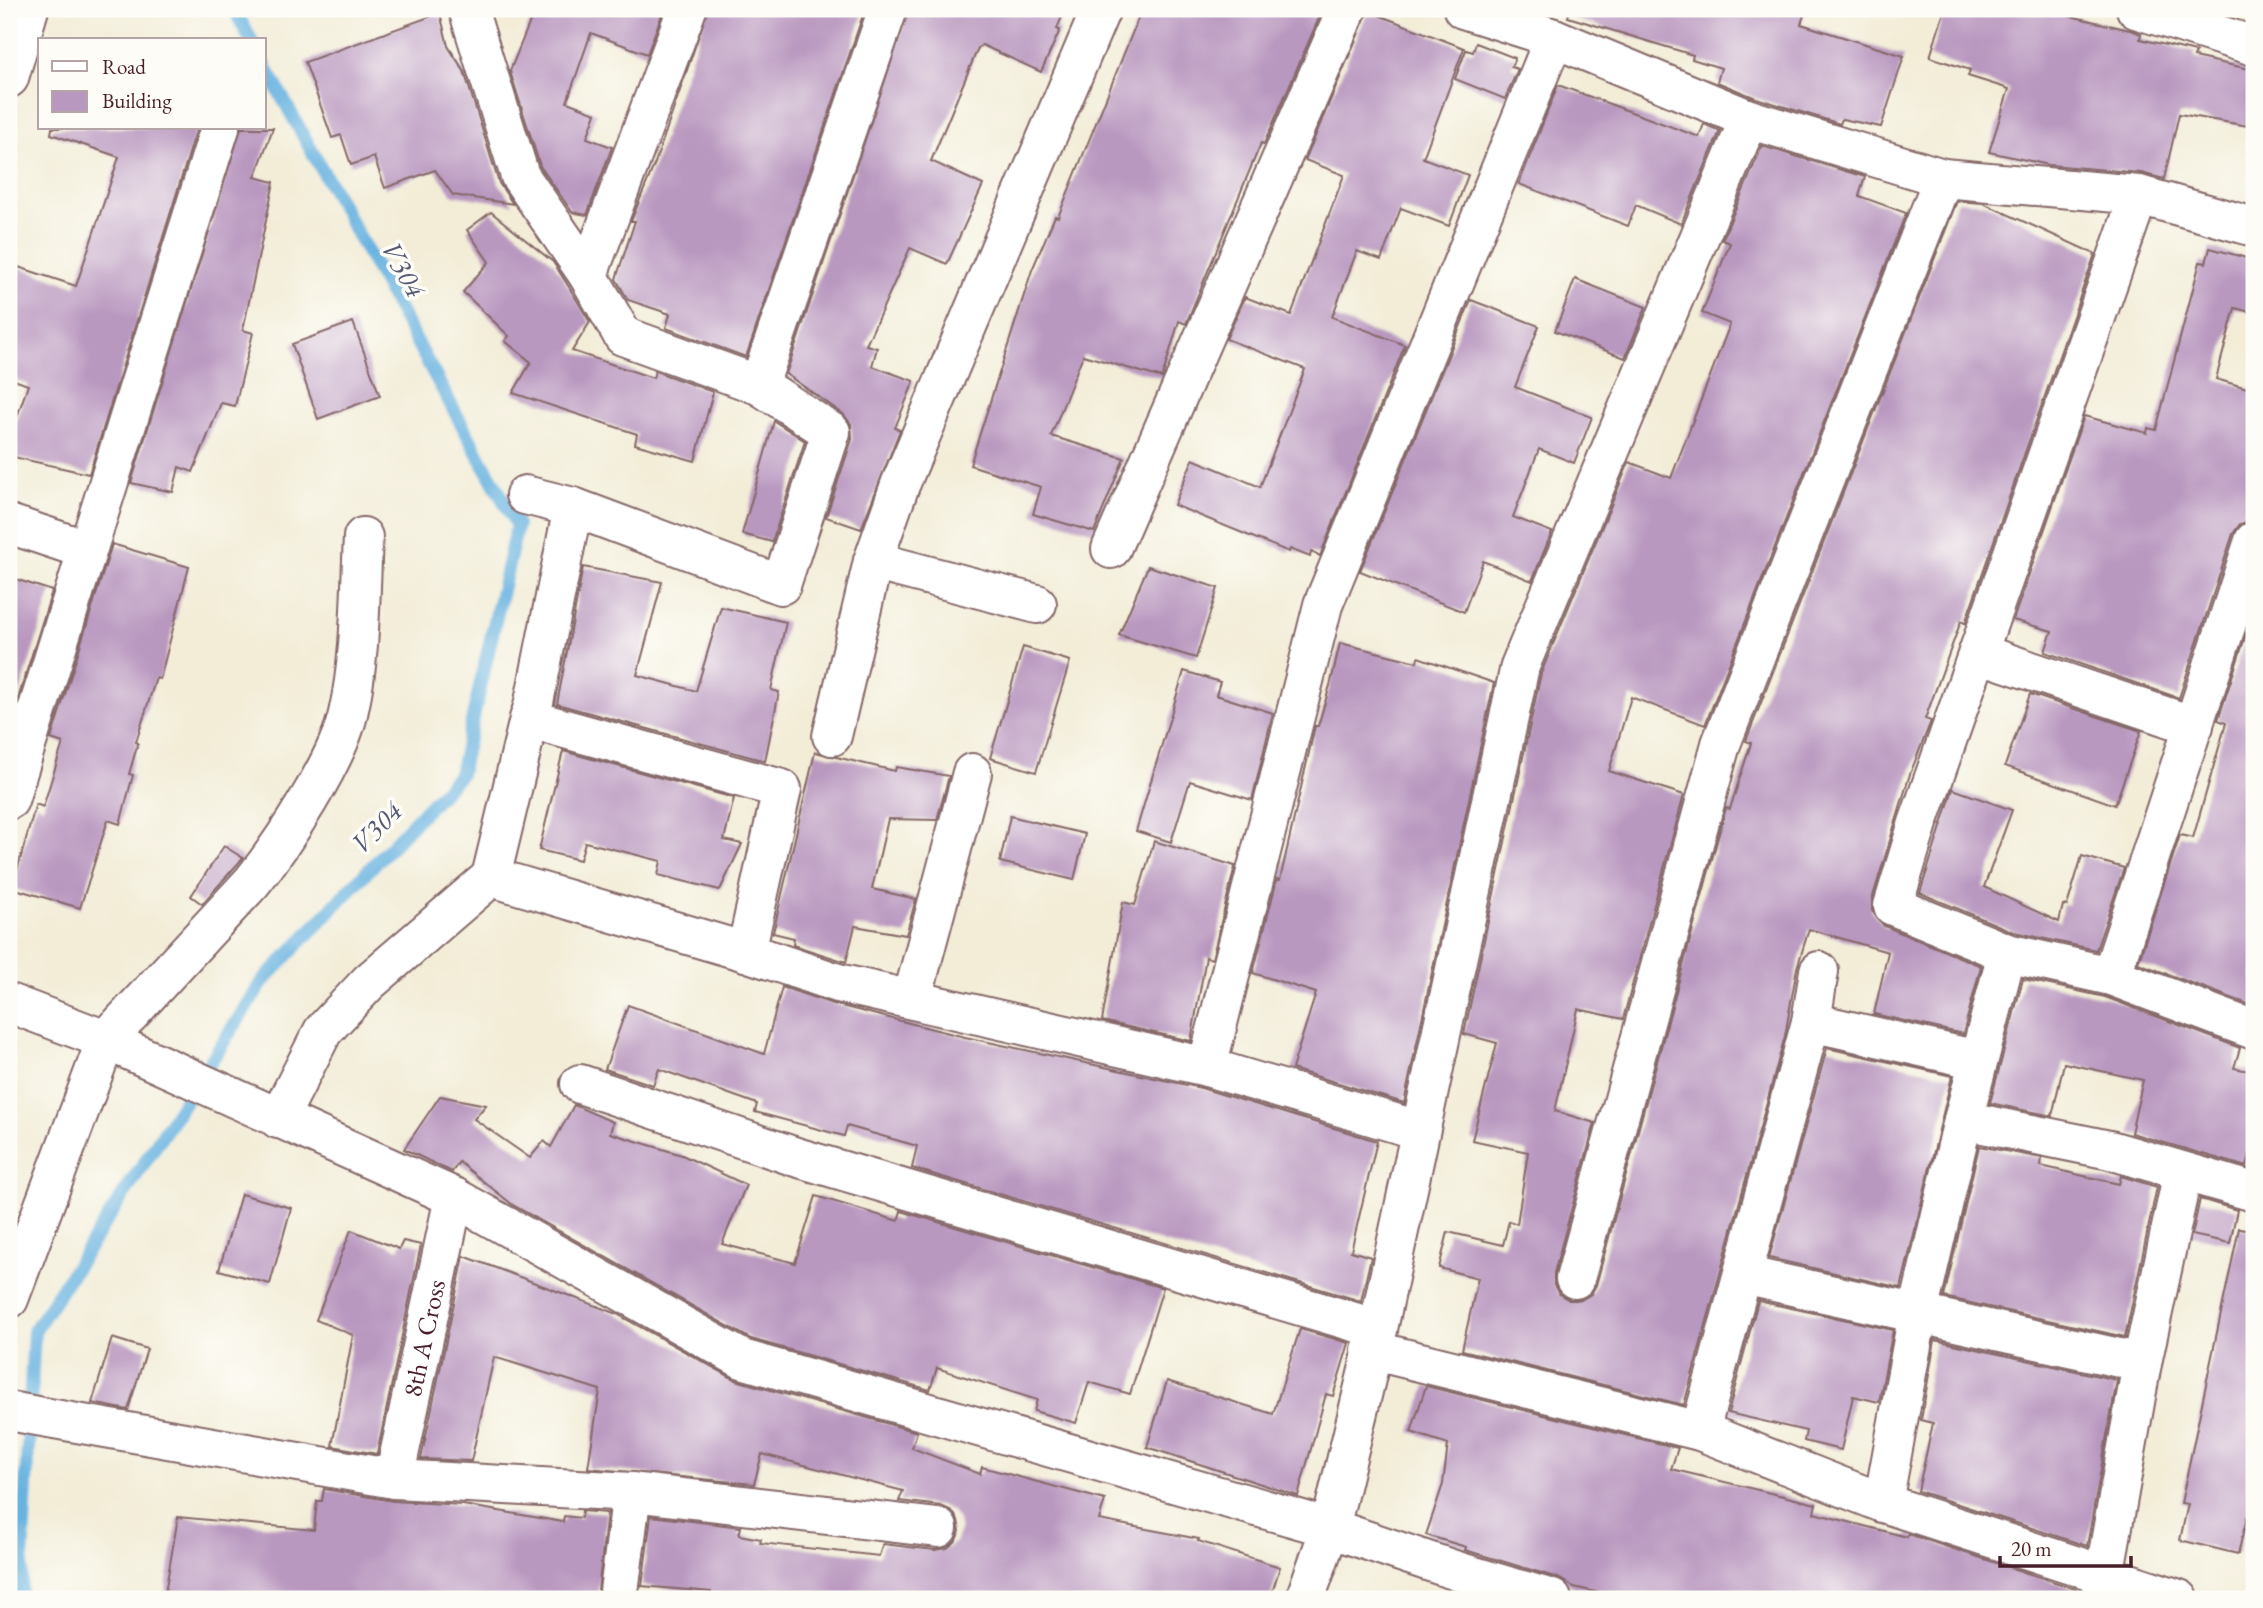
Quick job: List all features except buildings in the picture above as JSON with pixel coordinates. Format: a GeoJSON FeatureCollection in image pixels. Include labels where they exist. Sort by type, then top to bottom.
{"type":"FeatureCollection","features":[{"type":"Feature","properties":{"kind":"street"},"geometry":{"type":"LineString","coordinates":[[9,78],[29,9]]}},
{"type":"Feature","properties":{"kind":"street"},"geometry":{"type":"LineString","coordinates":[[468,9],[520,176],[589,275],[622,336],[759,385],[831,432],[781,585],[573,507],[525,495]]}},
{"type":"Feature","properties":{"kind":"street"},"geometry":{"type":"LineString","coordinates":[[589,275],[687,9]]}},
{"type":"Feature","properties":{"kind":"street"},"geometry":{"type":"LineString","coordinates":[[759,385],[888,9]]}},
{"type":"Feature","properties":{"kind":"street"},"geometry":{"type":"LineString","coordinates":[[832,736],[873,561],[900,485],[1101,9]]}},
{"type":"Feature","properties":{"kind":"street"},"geometry":{"type":"LineString","coordinates":[[1111,549],[1347,9]]}},
{"type":"Feature","properties":{"kind":"street"},"geometry":{"type":"LineString","coordinates":[[1464,9],[1554,38],[1749,119],[1943,178],[2139,195],[2254,227]]}},
{"type":"Feature","properties":{"kind":"street"},"geometry":{"type":"LineString","coordinates":[[2136,9],[2254,46]]}},
{"type":"Feature","properties":{"kind":"street"},"geometry":{"type":"LineString","coordinates":[[1207,1068],[1323,605],[1554,38]]}},
{"type":"Feature","properties":{"kind":"street"},"geometry":{"type":"LineString","coordinates":[[1305,1599],[1330,1528],[1375,1340],[1418,1130],[1520,666],[1749,119]]}},
{"type":"Feature","properties":{"kind":"street"},"geometry":{"type":"LineString","coordinates":[[9,800],[219,130]]}},
{"type":"Feature","properties":{"kind":"street"},"geometry":{"type":"LineString","coordinates":[[1575,1279],[1721,744],[1943,178]]}},
{"type":"Feature","properties":{"kind":"street"},"geometry":{"type":"LineString","coordinates":[[2139,195],[1918,823],[1893,906],[2007,953],[2111,976],[2254,1030]]}},
{"type":"Feature","properties":{"kind":"street"},"geometry":{"type":"LineString","coordinates":[[268,1114],[323,1031],[369,982],[491,877],[529,719],[573,507]]}},
{"type":"Feature","properties":{"kind":"street"},"geometry":{"type":"LineString","coordinates":[[9,524],[87,550]]}},
{"type":"Feature","properties":{"kind":"street"},"geometry":{"type":"LineString","coordinates":[[9,1299],[106,1040],[267,863],[318,783],[348,717],[356,667],[363,537]]}},
{"type":"Feature","properties":{"kind":"street"},"geometry":{"type":"LineString","coordinates":[[2111,976],[2254,541]]}},
{"type":"Feature","properties":{"kind":"street"},"geometry":{"type":"LineString","coordinates":[[873,561],[1037,604]]}},
{"type":"Feature","properties":{"kind":"street"},"geometry":{"type":"LineString","coordinates":[[1978,653],[2194,726]]}},
{"type":"Feature","properties":{"kind":"street"},"geometry":{"type":"LineString","coordinates":[[529,719],[782,789],[746,953]]}},
{"type":"Feature","properties":{"kind":"street"},"geometry":{"type":"LineString","coordinates":[[912,999],[972,773]]}},
{"type":"Feature","properties":{"kind":"street"},"geometry":{"type":"LineString","coordinates":[[491,877],[838,983],[1207,1068],[1418,1130]]}},
{"type":"Feature","properties":{"kind":"street"},"geometry":{"type":"LineString","coordinates":[[1883,1503],[1918,1313],[1963,1120],[2007,953]]}},
{"type":"Feature","properties":{"kind":"street"},"geometry":{"type":"LineString","coordinates":[[1700,1431],[1811,1022],[1819,971]]}},
{"type":"Feature","properties":{"kind":"street"},"geometry":{"type":"LineString","coordinates":[[9,1003],[106,1040],[454,1197],[742,1359],[1330,1528],[1457,1571],[1552,1599]]}},
{"type":"Feature","properties":{"kind":"street"},"geometry":{"type":"LineString","coordinates":[[1811,1022],[1978,1060]]}},
{"type":"Feature","properties":{"kind":"street"},"geometry":{"type":"LineString","coordinates":[[580,1084],[796,1157],[1375,1340],[1700,1431],[2101,1587],[2179,1599]]}},
{"type":"Feature","properties":{"kind":"street"},"geometry":{"type":"LineString","coordinates":[[1963,1120],[2110,1150],[2254,1192]]}},
{"type":"Feature","properties":{"kind":"street"},"geometry":{"type":"LineString","coordinates":[[2101,1587],[2142,1363],[2183,1172]]}},
{"type":"Feature","properties":{"kind":"street","name":"8th A Cross"},"geometry":{"type":"LineString","coordinates":[[394,1479],[454,1197]]}},
{"type":"Feature","properties":{"kind":"street"},"geometry":{"type":"LineString","coordinates":[[1743,1275],[2142,1363]]}},
{"type":"Feature","properties":{"kind":"street"},"geometry":{"type":"LineString","coordinates":[[9,1411],[394,1479],[632,1492],[938,1528]]}},
{"type":"Feature","properties":{"kind":"street"},"geometry":{"type":"LineString","coordinates":[[618,1599],[632,1492]]}},
{"type":"Feature","properties":{"kind":"waterway","name":"V304"},"geometry":{"type":"LineString","coordinates":[[234,9],[250,38]]}},
{"type":"Feature","properties":{"kind":"waterway","name":"V304"},"geometry":{"type":"LineString","coordinates":[[20,1599],[34,1331],[264,980],[460,774],[517,525],[266,68]]}}]}
